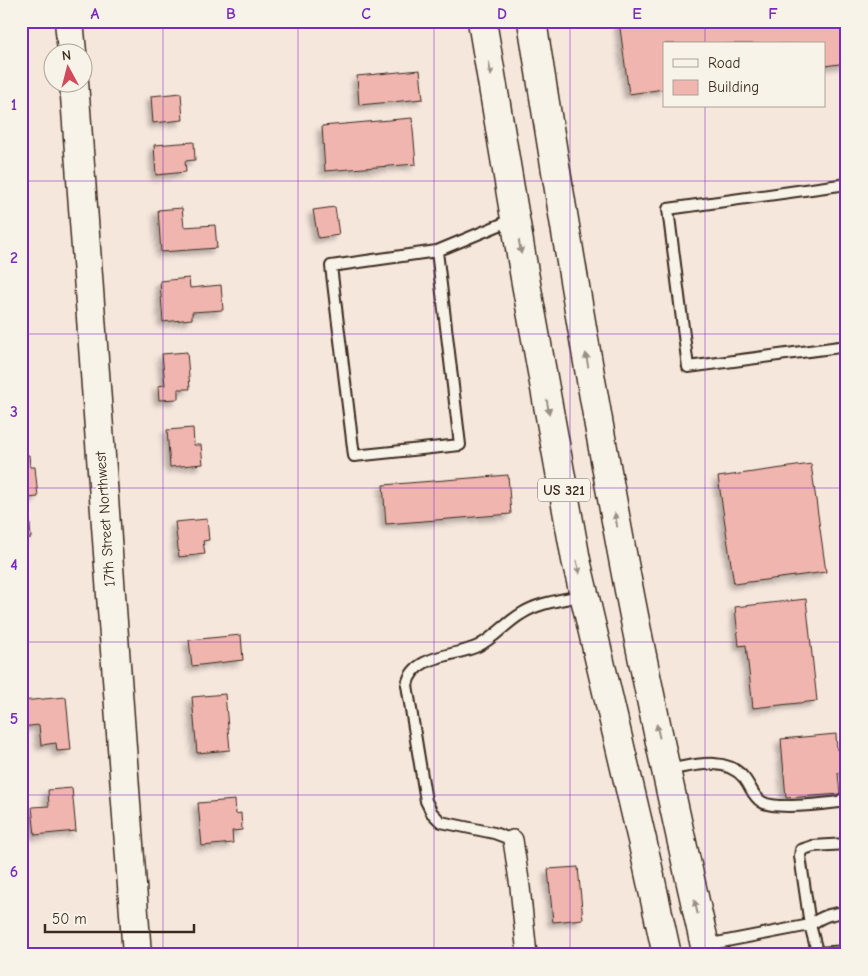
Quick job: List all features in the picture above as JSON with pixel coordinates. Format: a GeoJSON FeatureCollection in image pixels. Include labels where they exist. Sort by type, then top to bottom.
{"type":"FeatureCollection","features":[{"type":"Feature","properties":{"kind":"main road"},"geometry":{"type":"LineString","coordinates":[[69,21],[71,42]]}},
{"type":"Feature","properties":{"kind":"main road","name":"US 321"},"geometry":{"type":"LineString","coordinates":[[482,21],[574,550],[640,830],[667,955]]}},
{"type":"Feature","properties":{"kind":"main road","name":"US 321"},"geometry":{"type":"LineString","coordinates":[[532,21],[572,273],[622,556],[666,770],[706,950]]}},
{"type":"Feature","properties":{"kind":"main road","name":"17th Street Northwest"},"geometry":{"type":"LineString","coordinates":[[75,92],[137,955]]}},
{"type":"Feature","properties":{"kind":"street"},"geometry":{"type":"LineString","coordinates":[[513,840],[520,887],[526,955]]}},
{"type":"Feature","properties":{"kind":"lane"},"geometry":{"type":"LineString","coordinates":[[847,184],[668,209],[688,366],[847,346]]}},
{"type":"Feature","properties":{"kind":"lane"},"geometry":{"type":"LineString","coordinates":[[436,251],[460,445],[354,456],[331,266],[436,251],[515,218]]}},
{"type":"Feature","properties":{"kind":"lane"},"geometry":{"type":"LineString","coordinates":[[513,840],[494,833],[441,822],[432,813],[426,801],[408,685],[409,677],[416,668],[427,661],[486,642],[523,612],[540,604],[585,595]]}},
{"type":"Feature","properties":{"kind":"lane"},"geometry":{"type":"LineString","coordinates":[[666,770],[721,764],[734,768],[744,778],[753,795],[763,803],[776,806],[839,802],[847,796]]}},
{"type":"Feature","properties":{"kind":"lane"},"geometry":{"type":"LineString","coordinates":[[847,844],[813,846],[801,850],[800,856],[810,925],[818,954],[847,951]]}},
{"type":"Feature","properties":{"kind":"lane"},"geometry":{"type":"LineString","coordinates":[[706,950],[810,925],[830,914],[847,912]]}},
{"type":"Feature","properties":{"kind":"building"},"geometry":{"type":"Polygon","coordinates":[[[619,21],[847,21],[847,63],[826,66],[826,42],[663,42],[663,89],[629,94],[619,21]]]}},
{"type":"Feature","properties":{"kind":"building"},"geometry":{"type":"Polygon","coordinates":[[[420,70],[423,99],[359,105],[357,76],[420,70]]]}},
{"type":"Feature","properties":{"kind":"building"},"geometry":{"type":"Polygon","coordinates":[[[181,93],[183,120],[153,123],[151,96],[181,93]]]}},
{"type":"Feature","properties":{"kind":"building"},"geometry":{"type":"Polygon","coordinates":[[[412,118],[416,164],[325,171],[322,126],[412,118]]]}},
{"type":"Feature","properties":{"kind":"building"},"geometry":{"type":"Polygon","coordinates":[[[194,142],[195,160],[185,161],[186,172],[156,175],[154,145],[194,142]]]}},
{"type":"Feature","properties":{"kind":"building"},"geometry":{"type":"Polygon","coordinates":[[[335,207],[339,235],[318,238],[313,210],[335,207]]]}},
{"type":"Feature","properties":{"kind":"building"},"geometry":{"type":"Polygon","coordinates":[[[182,208],[184,227],[215,225],[217,248],[161,252],[158,210],[182,208]]]}},
{"type":"Feature","properties":{"kind":"building"},"geometry":{"type":"Polygon","coordinates":[[[189,278],[190,288],[221,285],[223,310],[192,312],[192,319],[163,322],[160,281],[189,278]]]}},
{"type":"Feature","properties":{"kind":"building"},"geometry":{"type":"Polygon","coordinates":[[[187,352],[190,389],[178,389],[178,399],[159,400],[158,386],[165,385],[162,354],[187,352]]]}},
{"type":"Feature","properties":{"kind":"building"},"geometry":{"type":"Polygon","coordinates":[[[21,385],[24,417],[21,417],[21,385]]]}},
{"type":"Feature","properties":{"kind":"building"},"geometry":{"type":"Polygon","coordinates":[[[193,428],[194,445],[201,445],[203,464],[170,467],[167,430],[193,428]]]}},
{"type":"Feature","properties":{"kind":"building"},"geometry":{"type":"Polygon","coordinates":[[[21,455],[29,455],[30,467],[35,467],[38,497],[28,498],[31,538],[21,539],[21,455]]]}},
{"type":"Feature","properties":{"kind":"building"},"geometry":{"type":"Polygon","coordinates":[[[811,464],[826,572],[734,584],[718,477],[811,464]]]}},
{"type":"Feature","properties":{"kind":"building"},"geometry":{"type":"Polygon","coordinates":[[[508,475],[511,514],[386,524],[383,485],[508,475]]]}},
{"type":"Feature","properties":{"kind":"building"},"geometry":{"type":"Polygon","coordinates":[[[207,519],[209,540],[203,541],[205,554],[179,557],[175,522],[207,519]]]}},
{"type":"Feature","properties":{"kind":"building"},"geometry":{"type":"Polygon","coordinates":[[[806,599],[817,701],[753,708],[746,645],[739,646],[735,607],[806,599]]]}},
{"type":"Feature","properties":{"kind":"building"},"geometry":{"type":"Polygon","coordinates":[[[241,635],[243,660],[192,666],[189,640],[241,635]]]}},
{"type":"Feature","properties":{"kind":"building"},"geometry":{"type":"Polygon","coordinates":[[[225,694],[230,750],[197,753],[192,697],[225,694]]]}},
{"type":"Feature","properties":{"kind":"building"},"geometry":{"type":"Polygon","coordinates":[[[66,697],[71,750],[57,751],[56,743],[41,745],[39,725],[21,727],[21,701],[66,697]]]}},
{"type":"Feature","properties":{"kind":"building"},"geometry":{"type":"Polygon","coordinates":[[[836,734],[837,750],[847,749],[847,772],[838,773],[840,794],[786,798],[781,739],[836,734]]]}},
{"type":"Feature","properties":{"kind":"building"},"geometry":{"type":"Polygon","coordinates":[[[72,788],[76,831],[35,835],[32,807],[49,806],[48,790],[72,788]]]}},
{"type":"Feature","properties":{"kind":"building"},"geometry":{"type":"Polygon","coordinates":[[[235,800],[236,814],[241,813],[242,830],[232,831],[233,843],[202,846],[198,803],[235,800]]]}},
{"type":"Feature","properties":{"kind":"building"},"geometry":{"type":"Polygon","coordinates":[[[578,867],[583,919],[553,922],[548,869],[578,867]]]}},
{"type":"Feature","properties":{"kind":"building"},"geometry":{"type":"Polygon","coordinates":[[[495,949],[495,955],[430,955],[495,949]]]}}]}
